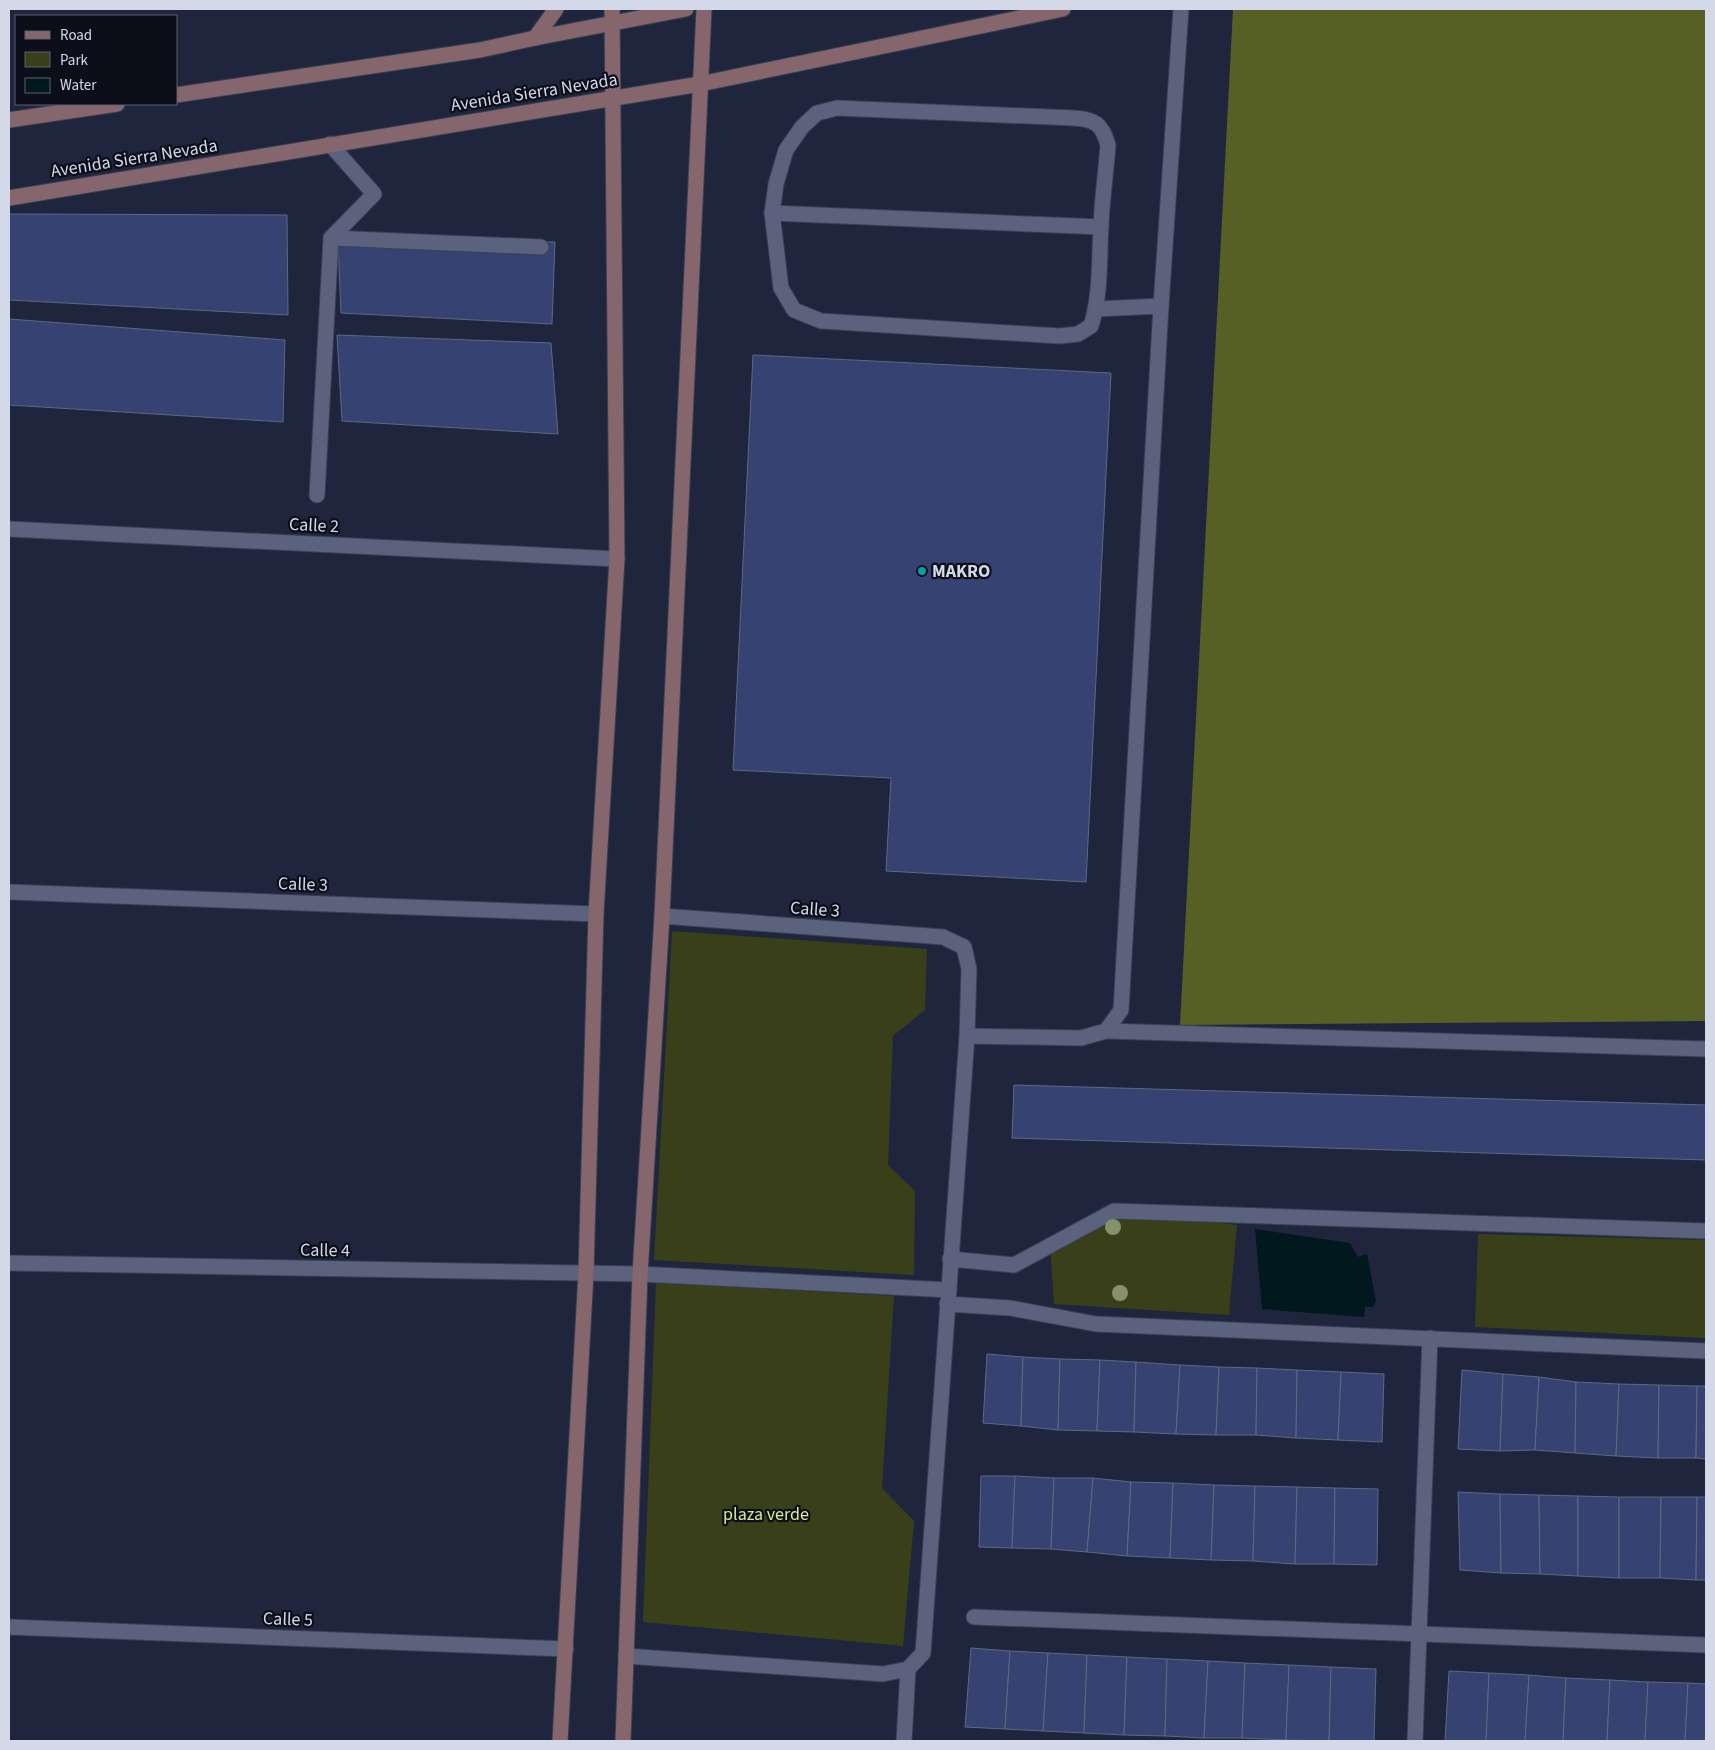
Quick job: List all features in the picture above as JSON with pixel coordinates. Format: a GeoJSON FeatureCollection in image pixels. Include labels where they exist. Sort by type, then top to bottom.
{"type":"FeatureCollection","features":[{"type":"Feature","properties":{"kind":"main road"},"geometry":{"type":"LineString","coordinates":[[535,38],[556,9]]}},
{"type":"Feature","properties":{"kind":"main road"},"geometry":{"type":"LineString","coordinates":[[178,95],[480,50],[535,38],[612,16],[686,9]]}},
{"type":"Feature","properties":{"kind":"main road"},"geometry":{"type":"LineString","coordinates":[[623,1741],[640,1274],[662,916],[704,9]]}},
{"type":"Feature","properties":{"kind":"main road","name":"Avenida Sierra Nevada"},"geometry":{"type":"LineString","coordinates":[[9,198],[700,84],[1063,9]]}},
{"type":"Feature","properties":{"kind":"main road"},"geometry":{"type":"LineString","coordinates":[[560,1741],[586,1273],[596,914],[617,559],[612,16]]}},
{"type":"Feature","properties":{"kind":"main road"},"geometry":{"type":"LineString","coordinates":[[9,120],[110,105]]}},
{"type":"Feature","properties":{"kind":"street"},"geometry":{"type":"LineString","coordinates":[[1106,1031],[1121,1010],[1161,306],[1181,9]]}},
{"type":"Feature","properties":{"kind":"street"},"geometry":{"type":"LineString","coordinates":[[837,108],[1063,117],[1088,119],[1099,125],[1105,135],[1108,145],[1101,228],[1096,309],[1091,326],[1078,334],[1059,336],[821,321],[794,310],[781,288],[772,213],[776,184],[786,150],[802,127],[817,113],[837,108]]}},
{"type":"Feature","properties":{"kind":"street"},"geometry":{"type":"LineString","coordinates":[[317,495],[331,238],[374,194],[330,144]]}},
{"type":"Feature","properties":{"kind":"street"},"geometry":{"type":"LineString","coordinates":[[772,213],[1101,228]]}},
{"type":"Feature","properties":{"kind":"street"},"geometry":{"type":"LineString","coordinates":[[331,238],[541,247]]}},
{"type":"Feature","properties":{"kind":"street"},"geometry":{"type":"LineString","coordinates":[[1096,309],[1161,306]]}},
{"type":"Feature","properties":{"kind":"street","name":"Calle 2"},"geometry":{"type":"LineString","coordinates":[[9,529],[617,559]]}},
{"type":"Feature","properties":{"kind":"street","name":"Calle 3"},"geometry":{"type":"LineString","coordinates":[[9,892],[596,914]]}},
{"type":"Feature","properties":{"kind":"street","name":"Calle 3"},"geometry":{"type":"LineString","coordinates":[[662,916],[943,937],[964,947],[969,969],[967,1036]]}},
{"type":"Feature","properties":{"kind":"street"},"geometry":{"type":"LineString","coordinates":[[904,1741],[908,1669],[922,1652],[967,1036],[1081,1038],[1106,1031],[1706,1049]]}},
{"type":"Feature","properties":{"kind":"street"},"geometry":{"type":"LineString","coordinates":[[950,1259],[1014,1265],[1114,1211],[1706,1231]]}},
{"type":"Feature","properties":{"kind":"street","name":"Calle 4"},"geometry":{"type":"LineString","coordinates":[[9,1263],[640,1274],[948,1297],[1096,1324],[1706,1351]]}},
{"type":"Feature","properties":{"kind":"street"},"geometry":{"type":"LineString","coordinates":[[1415,1741],[1430,1338]]}},
{"type":"Feature","properties":{"kind":"street"},"geometry":{"type":"LineString","coordinates":[[974,1617],[1706,1645]]}},
{"type":"Feature","properties":{"kind":"street","name":"Calle 5"},"geometry":{"type":"LineString","coordinates":[[9,1626],[566,1649]]}},
{"type":"Feature","properties":{"kind":"street"},"geometry":{"type":"LineString","coordinates":[[626,1656],[883,1674],[908,1669]]}},
{"type":"Feature","properties":{"kind":"green space"},"geometry":{"type":"Polygon","coordinates":[[[1233,9],[1706,9],[1706,1021],[1180,1025],[1233,9]]]}},
{"type":"Feature","properties":{"kind":"green space"},"geometry":{"type":"Polygon","coordinates":[[[672,931],[927,949],[925,1010],[893,1036],[888,1165],[915,1191],[914,1275],[654,1260],[672,931]]]}},
{"type":"Feature","properties":{"kind":"green space"},"geometry":{"type":"Polygon","coordinates":[[[1114,1211],[1237,1225],[1229,1315],[1054,1304],[1050,1245],[1114,1211]]]}},
{"type":"Feature","properties":{"kind":"green space"},"geometry":{"type":"Polygon","coordinates":[[[1478,1234],[1706,1240],[1706,1338],[1475,1327],[1478,1234]]]}},
{"type":"Feature","properties":{"kind":"green space","name":"plaza verde"},"geometry":{"type":"Polygon","coordinates":[[[656,1283],[894,1296],[882,1488],[914,1521],[903,1646],[643,1622],[656,1283]]]}},
{"type":"Feature","properties":{"kind":"water"},"geometry":{"type":"Polygon","coordinates":[[[1255,1229],[1350,1243],[1358,1257],[1367,1254],[1376,1301],[1373,1307],[1365,1307],[1364,1317],[1262,1309],[1255,1229]]]}},
{"type":"Feature","properties":{"kind":"building"},"geometry":{"type":"Polygon","coordinates":[[[9,214],[287,215],[288,315],[9,300],[9,214]]]}},
{"type":"Feature","properties":{"kind":"building"},"geometry":{"type":"Polygon","coordinates":[[[338,242],[555,242],[552,324],[341,313],[338,242]]]}},
{"type":"Feature","properties":{"kind":"building"},"geometry":{"type":"Polygon","coordinates":[[[9,319],[285,340],[283,422],[9,405],[9,319]]]}},
{"type":"Feature","properties":{"kind":"building"},"geometry":{"type":"Polygon","coordinates":[[[337,335],[551,343],[558,434],[342,421],[337,335]]]}},
{"type":"Feature","properties":{"kind":"building","name":"MAKRO"},"geometry":{"type":"Polygon","coordinates":[[[753,355],[1111,373],[1086,882],[886,871],[891,778],[733,770],[753,355]]]}},
{"type":"Feature","properties":{"kind":"building"},"geometry":{"type":"Polygon","coordinates":[[[1014,1085],[1706,1105],[1706,1160],[1012,1138],[1014,1085]]]}},
{"type":"Feature","properties":{"kind":"building"},"geometry":{"type":"Polygon","coordinates":[[[987,1354],[1023,1357],[1021,1426],[983,1423],[987,1354]]]}},
{"type":"Feature","properties":{"kind":"building"},"geometry":{"type":"Polygon","coordinates":[[[1023,1357],[1060,1359],[1058,1430],[1021,1426],[1023,1357]]]}},
{"type":"Feature","properties":{"kind":"building"},"geometry":{"type":"Polygon","coordinates":[[[1060,1359],[1100,1360],[1097,1431],[1058,1430],[1060,1359]]]}},
{"type":"Feature","properties":{"kind":"building"},"geometry":{"type":"Polygon","coordinates":[[[1100,1360],[1136,1362],[1134,1432],[1097,1431],[1100,1360]]]}},
{"type":"Feature","properties":{"kind":"building"},"geometry":{"type":"Polygon","coordinates":[[[1136,1362],[1180,1365],[1176,1434],[1134,1432],[1136,1362]]]}},
{"type":"Feature","properties":{"kind":"building"},"geometry":{"type":"Polygon","coordinates":[[[1180,1365],[1219,1367],[1216,1435],[1176,1434],[1180,1365]]]}},
{"type":"Feature","properties":{"kind":"building"},"geometry":{"type":"Polygon","coordinates":[[[1219,1367],[1257,1368],[1256,1435],[1216,1435],[1219,1367]]]}},
{"type":"Feature","properties":{"kind":"building"},"geometry":{"type":"Polygon","coordinates":[[[1257,1368],[1297,1370],[1296,1438],[1256,1435],[1257,1368]]]}},
{"type":"Feature","properties":{"kind":"building"},"geometry":{"type":"Polygon","coordinates":[[[1297,1370],[1341,1372],[1338,1440],[1296,1438],[1297,1370]]]}},
{"type":"Feature","properties":{"kind":"building"},"geometry":{"type":"Polygon","coordinates":[[[1462,1370],[1503,1374],[1500,1451],[1458,1449],[1462,1370]]]}},
{"type":"Feature","properties":{"kind":"building"},"geometry":{"type":"Polygon","coordinates":[[[1341,1372],[1384,1374],[1382,1442],[1338,1440],[1341,1372]]]}},
{"type":"Feature","properties":{"kind":"building"},"geometry":{"type":"Polygon","coordinates":[[[1503,1374],[1539,1377],[1535,1450],[1500,1451],[1503,1374]]]}},
{"type":"Feature","properties":{"kind":"building"},"geometry":{"type":"Polygon","coordinates":[[[1539,1377],[1576,1382],[1575,1453],[1535,1450],[1539,1377]]]}},
{"type":"Feature","properties":{"kind":"building"},"geometry":{"type":"Polygon","coordinates":[[[1576,1382],[1619,1384],[1616,1456],[1575,1453],[1576,1382]]]}},
{"type":"Feature","properties":{"kind":"building"},"geometry":{"type":"Polygon","coordinates":[[[1619,1384],[1659,1385],[1658,1458],[1616,1456],[1619,1384]]]}},
{"type":"Feature","properties":{"kind":"building"},"geometry":{"type":"Polygon","coordinates":[[[1659,1385],[1697,1386],[1696,1458],[1658,1458],[1659,1385]]]}},
{"type":"Feature","properties":{"kind":"building"},"geometry":{"type":"Polygon","coordinates":[[[1697,1386],[1706,1386],[1706,1459],[1696,1458],[1697,1386]]]}},
{"type":"Feature","properties":{"kind":"building"},"geometry":{"type":"Polygon","coordinates":[[[981,1476],[1015,1476],[1012,1548],[979,1547],[981,1476]]]}},
{"type":"Feature","properties":{"kind":"building"},"geometry":{"type":"Polygon","coordinates":[[[1015,1476],[1054,1478],[1051,1549],[1012,1548],[1015,1476]]]}},
{"type":"Feature","properties":{"kind":"building"},"geometry":{"type":"Polygon","coordinates":[[[1054,1478],[1093,1478],[1087,1552],[1051,1549],[1054,1478]]]}},
{"type":"Feature","properties":{"kind":"building"},"geometry":{"type":"Polygon","coordinates":[[[1093,1478],[1131,1482],[1127,1556],[1087,1552],[1093,1478]]]}},
{"type":"Feature","properties":{"kind":"building"},"geometry":{"type":"Polygon","coordinates":[[[1131,1482],[1173,1483],[1170,1558],[1127,1556],[1131,1482]]]}},
{"type":"Feature","properties":{"kind":"building"},"geometry":{"type":"Polygon","coordinates":[[[1173,1483],[1214,1485],[1211,1560],[1170,1558],[1173,1483]]]}},
{"type":"Feature","properties":{"kind":"building"},"geometry":{"type":"Polygon","coordinates":[[[1214,1485],[1255,1486],[1253,1561],[1211,1560],[1214,1485]]]}},
{"type":"Feature","properties":{"kind":"building"},"geometry":{"type":"Polygon","coordinates":[[[1255,1486],[1297,1487],[1295,1564],[1253,1561],[1255,1486]]]}},
{"type":"Feature","properties":{"kind":"building"},"geometry":{"type":"Polygon","coordinates":[[[1297,1487],[1335,1488],[1334,1564],[1295,1564],[1297,1487]]]}},
{"type":"Feature","properties":{"kind":"building"},"geometry":{"type":"Polygon","coordinates":[[[1335,1488],[1378,1489],[1377,1565],[1334,1564],[1335,1488]]]}},
{"type":"Feature","properties":{"kind":"building"},"geometry":{"type":"Polygon","coordinates":[[[1458,1492],[1500,1494],[1501,1573],[1460,1570],[1458,1492]]]}},
{"type":"Feature","properties":{"kind":"building"},"geometry":{"type":"Polygon","coordinates":[[[1500,1494],[1539,1495],[1540,1574],[1501,1573],[1500,1494]]]}},
{"type":"Feature","properties":{"kind":"building"},"geometry":{"type":"Polygon","coordinates":[[[1539,1495],[1578,1496],[1578,1576],[1540,1574],[1539,1495]]]}},
{"type":"Feature","properties":{"kind":"building"},"geometry":{"type":"Polygon","coordinates":[[[1578,1496],[1619,1497],[1619,1578],[1578,1576],[1578,1496]]]}},
{"type":"Feature","properties":{"kind":"building"},"geometry":{"type":"Polygon","coordinates":[[[1619,1497],[1661,1497],[1660,1578],[1619,1578],[1619,1497]]]}},
{"type":"Feature","properties":{"kind":"building"},"geometry":{"type":"Polygon","coordinates":[[[1661,1497],[1697,1497],[1696,1580],[1660,1578],[1661,1497]]]}},
{"type":"Feature","properties":{"kind":"building"},"geometry":{"type":"Polygon","coordinates":[[[1697,1497],[1706,1497],[1706,1580],[1696,1580],[1697,1497]]]}},
{"type":"Feature","properties":{"kind":"building"},"geometry":{"type":"Polygon","coordinates":[[[971,1648],[1010,1651],[1005,1729],[965,1727],[971,1648]]]}},
{"type":"Feature","properties":{"kind":"building"},"geometry":{"type":"Polygon","coordinates":[[[1010,1651],[1048,1653],[1043,1731],[1005,1729],[1010,1651]]]}},
{"type":"Feature","properties":{"kind":"building"},"geometry":{"type":"Polygon","coordinates":[[[1048,1653],[1087,1655],[1084,1733],[1043,1731],[1048,1653]]]}},
{"type":"Feature","properties":{"kind":"building"},"geometry":{"type":"Polygon","coordinates":[[[1087,1655],[1127,1657],[1124,1735],[1084,1733],[1087,1655]]]}},
{"type":"Feature","properties":{"kind":"building"},"geometry":{"type":"Polygon","coordinates":[[[1127,1657],[1167,1659],[1165,1736],[1124,1735],[1127,1657]]]}},
{"type":"Feature","properties":{"kind":"building"},"geometry":{"type":"Polygon","coordinates":[[[1167,1659],[1208,1661],[1204,1738],[1165,1736],[1167,1659]]]}},
{"type":"Feature","properties":{"kind":"building"},"geometry":{"type":"Polygon","coordinates":[[[1208,1661],[1245,1663],[1242,1738],[1204,1738],[1208,1661]]]}},
{"type":"Feature","properties":{"kind":"building"},"geometry":{"type":"Polygon","coordinates":[[[1245,1663],[1289,1665],[1286,1740],[1242,1738],[1245,1663]]]}},
{"type":"Feature","properties":{"kind":"building"},"geometry":{"type":"Polygon","coordinates":[[[1289,1665],[1331,1667],[1329,1741],[1286,1740],[1289,1665]]]}},
{"type":"Feature","properties":{"kind":"building"},"geometry":{"type":"Polygon","coordinates":[[[1331,1667],[1376,1669],[1374,1741],[1329,1741],[1331,1667]]]}},
{"type":"Feature","properties":{"kind":"building"},"geometry":{"type":"Polygon","coordinates":[[[1449,1671],[1489,1673],[1486,1741],[1445,1741],[1449,1671]]]}},
{"type":"Feature","properties":{"kind":"building"},"geometry":{"type":"Polygon","coordinates":[[[1489,1673],[1529,1675],[1525,1741],[1486,1741],[1489,1673]]]}},
{"type":"Feature","properties":{"kind":"building"},"geometry":{"type":"Polygon","coordinates":[[[1529,1675],[1566,1678],[1563,1741],[1525,1741],[1529,1675]]]}},
{"type":"Feature","properties":{"kind":"building"},"geometry":{"type":"Polygon","coordinates":[[[1566,1678],[1610,1680],[1607,1741],[1563,1741],[1566,1678]]]}},
{"type":"Feature","properties":{"kind":"building"},"geometry":{"type":"Polygon","coordinates":[[[1610,1680],[1648,1682],[1645,1741],[1607,1741],[1610,1680]]]}},
{"type":"Feature","properties":{"kind":"building"},"geometry":{"type":"Polygon","coordinates":[[[1648,1682],[1688,1683],[1685,1741],[1645,1741],[1648,1682]]]}},
{"type":"Feature","properties":{"kind":"building"},"geometry":{"type":"Polygon","coordinates":[[[1688,1683],[1706,1684],[1706,1741],[1685,1741],[1688,1683]]]}},
{"type":"Feature","properties":{"kind":"place","name":"MAKRO"},"geometry":{"type":"Point","coordinates":[922,571]}}]}
